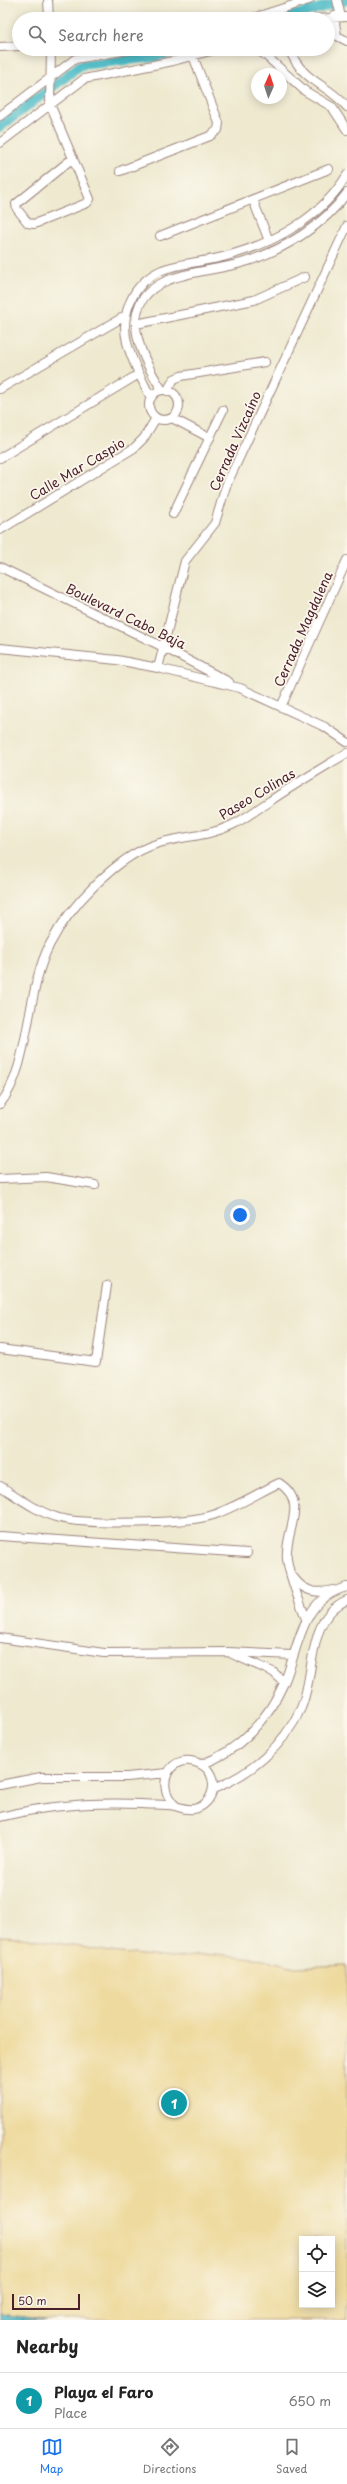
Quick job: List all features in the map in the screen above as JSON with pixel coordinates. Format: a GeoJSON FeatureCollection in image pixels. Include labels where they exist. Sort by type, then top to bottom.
{"type":"FeatureCollection","features":[{"type":"Feature","properties":{"kind":"street"},"geometry":{"type":"LineString","coordinates":[[48,0],[49,12]]}},
{"type":"Feature","properties":{"kind":"street"},"geometry":{"type":"LineString","coordinates":[[272,12],[309,0]]}},
{"type":"Feature","properties":{"kind":"street"},"geometry":{"type":"LineString","coordinates":[[338,4],[341,17],[337,36],[347,41]]}},
{"type":"Feature","properties":{"kind":"street"},"geometry":{"type":"LineString","coordinates":[[0,47],[12,46]]}},
{"type":"Feature","properties":{"kind":"street"},"geometry":{"type":"LineString","coordinates":[[51,56],[50,103],[89,195],[89,202],[34,224],[28,223],[17,209],[16,204],[73,158]]}},
{"type":"Feature","properties":{"kind":"street"},"geometry":{"type":"LineString","coordinates":[[0,116],[50,82],[75,59],[93,56]]}},
{"type":"Feature","properties":{"kind":"street"},"geometry":{"type":"LineString","coordinates":[[0,143],[50,103],[90,76],[148,67],[193,56],[219,123],[218,130],[210,136],[120,171]]}},
{"type":"Feature","properties":{"kind":"street"},"geometry":{"type":"LineString","coordinates":[[266,56],[305,91],[332,107],[347,130]]}},
{"type":"Feature","properties":{"kind":"street"},"geometry":{"type":"LineString","coordinates":[[294,56],[307,77],[338,97],[347,107]]}},
{"type":"Feature","properties":{"kind":"street"},"geometry":{"type":"LineString","coordinates":[[160,236],[329,169]]}},
{"type":"Feature","properties":{"kind":"street"},"geometry":{"type":"LineString","coordinates":[[347,175],[331,197],[321,206],[301,222],[269,241],[230,255],[172,267],[152,276],[134,295],[125,316],[125,338],[139,374],[151,398],[150,409],[156,418],[167,420],[172,418],[179,406],[178,399],[165,390],[140,351],[136,324],[138,310],[146,296],[166,281],[233,266],[260,257],[297,238],[329,214],[347,193]]}},
{"type":"Feature","properties":{"kind":"street"},"geometry":{"type":"LineString","coordinates":[[253,200],[269,241]]}},
{"type":"Feature","properties":{"kind":"street","name":"Cerrada Vizcaíno"},"geometry":{"type":"LineString","coordinates":[[158,668],[185,561],[216,523],[226,486],[347,226]]}},
{"type":"Feature","properties":{"kind":"street"},"geometry":{"type":"LineString","coordinates":[[230,255],[233,266]]}},
{"type":"Feature","properties":{"kind":"street"},"geometry":{"type":"LineString","coordinates":[[136,324],[231,306],[254,300],[305,277]]}},
{"type":"Feature","properties":{"kind":"street"},"geometry":{"type":"LineString","coordinates":[[0,389],[125,316]]}},
{"type":"Feature","properties":{"kind":"street"},"geometry":{"type":"LineString","coordinates":[[151,398],[165,390],[174,379],[181,376],[265,362]]}},
{"type":"Feature","properties":{"kind":"street"},"geometry":{"type":"LineString","coordinates":[[0,458],[139,374]]}},
{"type":"Feature","properties":{"kind":"street"},"geometry":{"type":"LineString","coordinates":[[173,514],[223,410]]}},
{"type":"Feature","properties":{"kind":"street","name":"Calle Mar Caspio"},"geometry":{"type":"LineString","coordinates":[[0,530],[134,448],[144,438],[156,418]]}},
{"type":"Feature","properties":{"kind":"street"},"geometry":{"type":"LineString","coordinates":[[172,418],[210,438]]}},
{"type":"Feature","properties":{"kind":"street","name":"Cerrada Magdalena"},"geometry":{"type":"LineString","coordinates":[[282,707],[347,560]]}},
{"type":"Feature","properties":{"kind":"street","name":"Boulevard Cabo Baja"},"geometry":{"type":"LineString","coordinates":[[0,567],[163,647],[240,688],[325,727],[347,742]]}},
{"type":"Feature","properties":{"kind":"street","name":"Boulevard Cabo Baja"},"geometry":{"type":"LineString","coordinates":[[0,648],[37,650],[87,656],[158,668],[240,688]]}},
{"type":"Feature","properties":{"kind":"street","name":"Paseo Colinas"},"geometry":{"type":"LineString","coordinates":[[0,1104],[10,1093],[16,1078],[33,989],[50,943],[66,918],[104,878],[119,864],[138,851],[175,839],[210,834],[234,824],[347,753]]}},
{"type":"Feature","properties":{"kind":"street"},"geometry":{"type":"LineString","coordinates":[[0,1179],[46,1178],[95,1185]]}},
{"type":"Feature","properties":{"kind":"street"},"geometry":{"type":"LineString","coordinates":[[0,1349],[96,1362],[107,1285]]}},
{"type":"Feature","properties":{"kind":"street"},"geometry":{"type":"LineString","coordinates":[[0,1486],[39,1510],[58,1518],[78,1521],[103,1522],[205,1517],[279,1483],[291,1492],[294,1505],[288,1547],[290,1573],[306,1618]]}},
{"type":"Feature","properties":{"kind":"street"},"geometry":{"type":"LineString","coordinates":[[0,1536],[247,1553]]}},
{"type":"Feature","properties":{"kind":"street"},"geometry":{"type":"LineString","coordinates":[[290,1573],[303,1589],[320,1592],[343,1588]]}},
{"type":"Feature","properties":{"kind":"street"},"geometry":{"type":"LineString","coordinates":[[202,1764],[226,1753],[250,1733],[277,1696],[284,1682],[292,1655],[306,1618],[326,1597],[343,1588]]}},
{"type":"Feature","properties":{"kind":"street"},"geometry":{"type":"LineString","coordinates":[[213,1789],[251,1769],[270,1753],[286,1734],[301,1708],[309,1685],[317,1637],[322,1623],[329,1612],[347,1600]]}},
{"type":"Feature","properties":{"kind":"street"},"geometry":{"type":"LineString","coordinates":[[0,1638],[104,1654],[228,1652],[292,1655]]}},
{"type":"Feature","properties":{"kind":"street"},"geometry":{"type":"LineString","coordinates":[[228,1652],[273,1672],[284,1682]]}},
{"type":"Feature","properties":{"kind":"street"},"geometry":{"type":"LineString","coordinates":[[183,1761],[193,1761],[202,1764],[209,1771],[213,1780],[213,1789],[206,1802],[194,1809],[185,1810],[168,1800],[164,1791],[167,1773],[174,1765],[183,1761]]}},
{"type":"Feature","properties":{"kind":"street"},"geometry":{"type":"LineString","coordinates":[[0,1785],[41,1778],[127,1777],[167,1773]]}},
{"type":"Feature","properties":{"kind":"street"},"geometry":{"type":"LineString","coordinates":[[0,1817],[26,1811],[82,1805],[176,1806]]}},
{"type":"Feature","properties":{"kind":"sand"},"geometry":{"type":"Polygon","coordinates":[[[0,1936],[22,1937],[110,1952],[173,1958],[216,1954],[263,1959],[295,1967],[347,1965],[347,2320],[46,2320],[0,2314],[0,1936]]]}},
{"type":"Feature","properties":{"kind":"water"},"geometry":{"type":"Polygon","coordinates":[[[0,2314],[46,2320],[0,2320],[0,2314]]]}},
{"type":"Feature","properties":{"kind":"waterway"},"geometry":{"type":"LineString","coordinates":[[307,12],[347,0]]}},
{"type":"Feature","properties":{"kind":"waterway"},"geometry":{"type":"LineString","coordinates":[[0,127],[81,65],[159,56]]}},
{"type":"Feature","properties":{"kind":"place","name":"Playa el Faro"},"geometry":{"type":"Point","coordinates":[174,2103]}}]}
